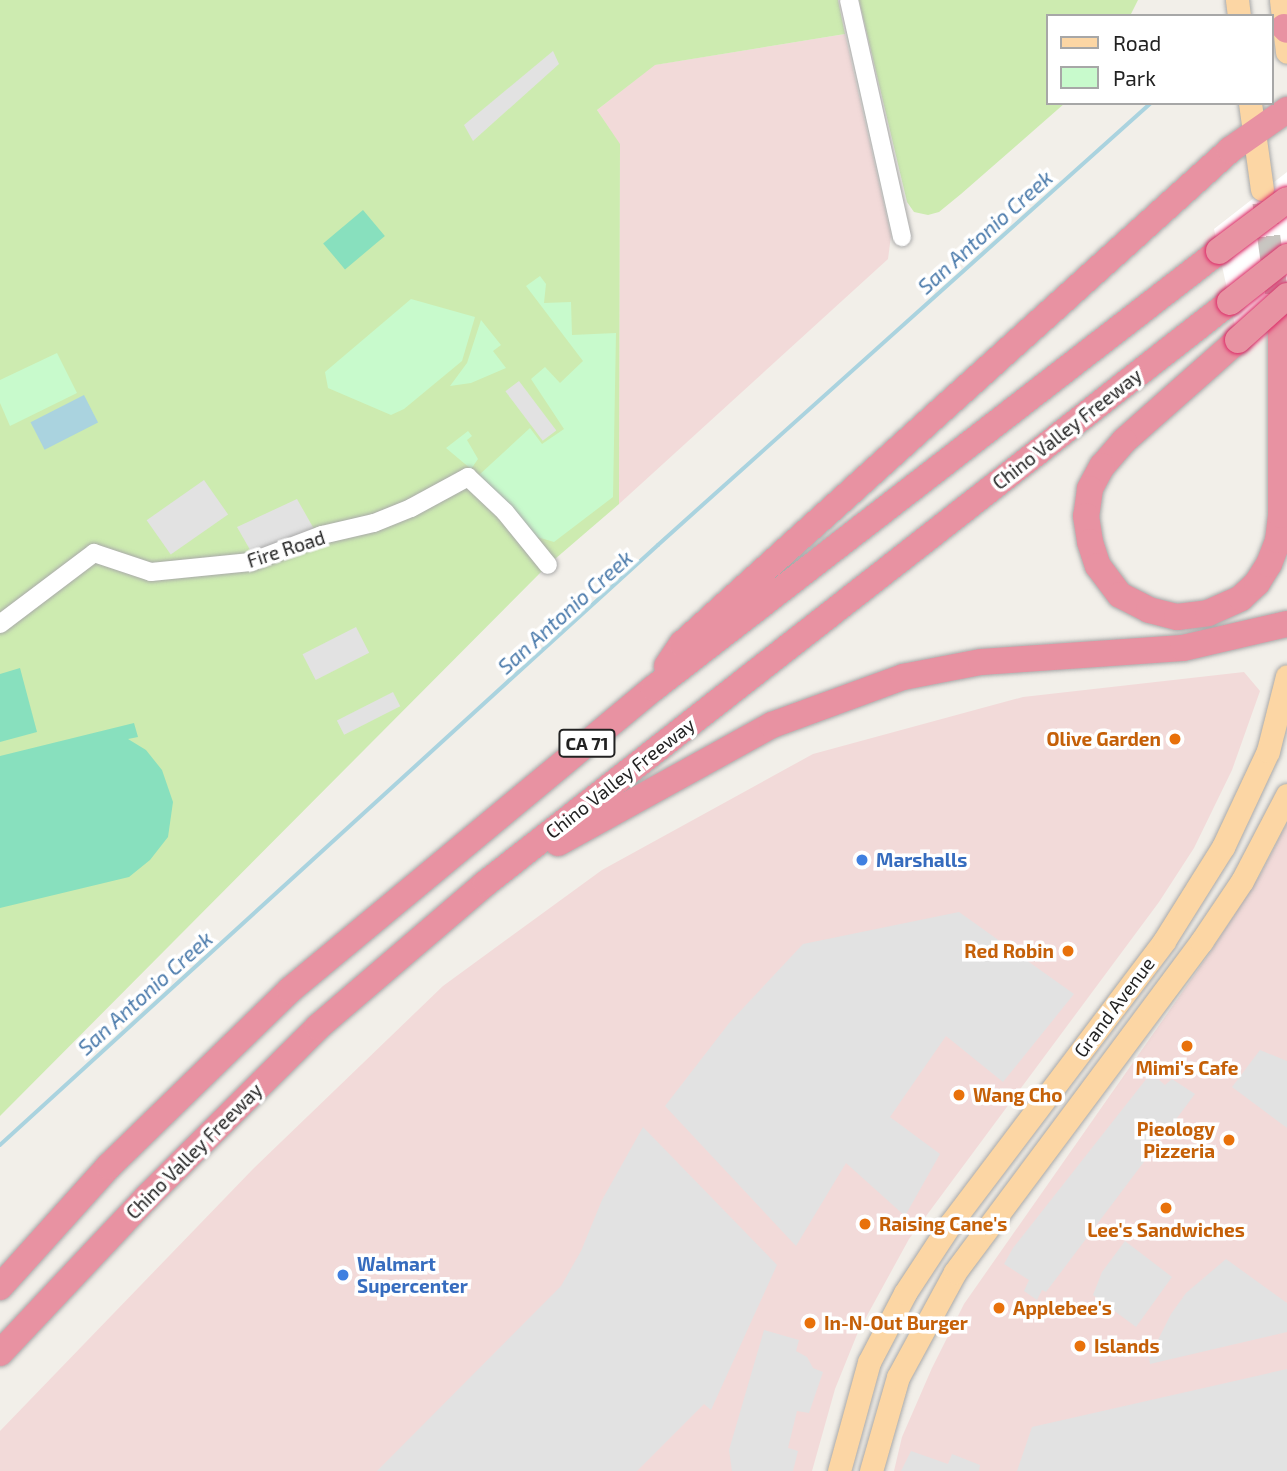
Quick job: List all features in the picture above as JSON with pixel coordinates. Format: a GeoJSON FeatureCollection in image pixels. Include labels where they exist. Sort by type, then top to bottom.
{"type":"FeatureCollection","features":[{"type":"Feature","properties":{"kind":"highway"},"geometry":{"type":"LineString","coordinates":[[654,688],[682,644],[1230,150],[1287,110]]}},
{"type":"Feature","properties":{"kind":"highway","name":"CA 71"},"geometry":{"type":"LineString","coordinates":[[0,1287],[109,1166],[290,990],[654,688],[1287,200]]}},
{"type":"Feature","properties":{"kind":"highway","name":"Chino Valley Freeway"},"geometry":{"type":"LineString","coordinates":[[0,1353],[147,1197],[318,1027],[486,883],[1287,257]]}},
{"type":"Feature","properties":{"kind":"highway"},"geometry":{"type":"LineString","coordinates":[[1283,314],[1281,515],[1278,540],[1269,564],[1257,583],[1241,598],[1208,613],[1177,617],[1149,610],[1121,595],[1098,566],[1090,542],[1086,516],[1090,489],[1102,466],[1124,441],[1238,340],[1283,314]]}},
{"type":"Feature","properties":{"kind":"highway"},"geometry":{"type":"LineString","coordinates":[[486,883],[772,725],[903,677],[981,662],[1183,648],[1287,624]]}},
{"type":"Feature","properties":{"kind":"main road"},"geometry":{"type":"LineString","coordinates":[[1281,0],[1286,36]]}},
{"type":"Feature","properties":{"kind":"main road"},"geometry":{"type":"LineString","coordinates":[[1250,105],[1262,189]]}},
{"type":"Feature","properties":{"kind":"main road"},"geometry":{"type":"LineString","coordinates":[[1283,314],[1287,371]]}},
{"type":"Feature","properties":{"kind":"main road","name":"Grand Avenue"},"geometry":{"type":"LineString","coordinates":[[839,1471],[869,1362],[905,1293],[951,1223],[1164,941],[1223,847],[1268,751],[1287,676]]}},
{"type":"Feature","properties":{"kind":"main road","name":"Grand Avenue"},"geometry":{"type":"LineString","coordinates":[[871,1471],[898,1377],[955,1272],[1201,942],[1242,881],[1287,796]]}},
{"type":"Feature","properties":{"kind":"street"},"geometry":{"type":"LineString","coordinates":[[849,0],[902,237]]}},
{"type":"Feature","properties":{"kind":"street","name":"Fire Road"},"geometry":{"type":"LineString","coordinates":[[0,624],[94,553],[151,572],[251,562],[323,535],[374,523],[411,508],[468,477],[505,513],[548,565]]}},
{"type":"Feature","properties":{"kind":"shaded area"},"geometry":{"type":"Polygon","coordinates":[[[845,34],[891,236],[888,259],[619,504],[620,145],[597,110],[654,65],[845,34]]]}},
{"type":"Feature","properties":{"kind":"shaded area"},"geometry":{"type":"Polygon","coordinates":[[[553,51],[559,64],[473,141],[464,125],[553,51]]]}},
{"type":"Feature","properties":{"kind":"shaded area"},"geometry":{"type":"Polygon","coordinates":[[[519,381],[556,431],[543,441],[505,391],[519,381]]]}},
{"type":"Feature","properties":{"kind":"shaded area"},"geometry":{"type":"Polygon","coordinates":[[[204,480],[228,514],[171,555],[147,520],[204,480]]]}},
{"type":"Feature","properties":{"kind":"shaded area"},"geometry":{"type":"Polygon","coordinates":[[[297,499],[314,529],[253,555],[237,527],[297,499]]]}},
{"type":"Feature","properties":{"kind":"shaded area"},"geometry":{"type":"Polygon","coordinates":[[[356,627],[369,653],[316,680],[303,654],[356,627]]]}},
{"type":"Feature","properties":{"kind":"shaded area"},"geometry":{"type":"Polygon","coordinates":[[[1244,672],[1260,691],[1232,770],[1194,848],[1159,902],[909,1239],[858,1332],[835,1389],[812,1471],[0,1471],[0,1431],[253,1169],[443,986],[602,870],[813,754],[1023,697],[1244,672]]]}},
{"type":"Feature","properties":{"kind":"shaded area"},"geometry":{"type":"Polygon","coordinates":[[[393,692],[400,706],[344,735],[337,721],[393,692]]]}},
{"type":"Feature","properties":{"kind":"shaded area"},"geometry":{"type":"Polygon","coordinates":[[[1287,823],[1287,1471],[894,1471],[902,1437],[964,1304],[1211,951],[1260,875],[1287,823]]]}},
{"type":"Feature","properties":{"kind":"shaded area"},"geometry":{"type":"Polygon","coordinates":[[[959,912],[1074,994],[1003,1082],[946,1036],[890,1117],[940,1154],[905,1216],[846,1163],[796,1246],[665,1106],[730,1022],[803,944],[959,912]]]}},
{"type":"Feature","properties":{"kind":"shaded area"},"geometry":{"type":"Polygon","coordinates":[[[1260,1050],[1287,1061],[1287,1128],[1232,1087],[1260,1050]]]}},
{"type":"Feature","properties":{"kind":"shaded area"},"geometry":{"type":"Polygon","coordinates":[[[1151,1073],[1165,1085],[1172,1079],[1195,1094],[1046,1292],[1042,1290],[1037,1300],[1024,1291],[1029,1280],[1004,1264],[1013,1248],[1151,1073]]]}},
{"type":"Feature","properties":{"kind":"shaded area"},"geometry":{"type":"Polygon","coordinates":[[[643,1127],[777,1265],[711,1410],[704,1404],[637,1471],[377,1471],[561,1286],[581,1251],[602,1200],[643,1127]]]}},
{"type":"Feature","properties":{"kind":"shaded area"},"geometry":{"type":"Polygon","coordinates":[[[1125,1241],[1172,1277],[1136,1327],[1093,1295],[1102,1272],[1125,1241]]]}},
{"type":"Feature","properties":{"kind":"shaded area"},"geometry":{"type":"Polygon","coordinates":[[[1226,1259],[1287,1303],[1287,1332],[1150,1364],[1149,1358],[1171,1314],[1186,1293],[1226,1259]]]}},
{"type":"Feature","properties":{"kind":"shaded area"},"geometry":{"type":"Polygon","coordinates":[[[764,1330],[799,1340],[796,1351],[807,1357],[813,1368],[823,1372],[809,1413],[797,1411],[788,1448],[798,1451],[793,1471],[732,1471],[729,1450],[764,1330]]]}},
{"type":"Feature","properties":{"kind":"shaded area"},"geometry":{"type":"Polygon","coordinates":[[[1287,1369],[1287,1471],[1017,1471],[1032,1427],[1287,1369]]]}},
{"type":"Feature","properties":{"kind":"shaded area"},"geometry":{"type":"Polygon","coordinates":[[[911,1451],[948,1464],[952,1454],[980,1465],[979,1471],[901,1471],[911,1451]]]}},
{"type":"Feature","properties":{"kind":"green space"},"geometry":{"type":"Polygon","coordinates":[[[0,0],[838,0],[845,34],[655,65],[597,110],[620,144],[619,504],[548,565],[0,1116],[0,0]]]}},
{"type":"Feature","properties":{"kind":"green space"},"geometry":{"type":"Polygon","coordinates":[[[859,0],[1138,0],[1131,14],[1046,14],[1046,105],[1063,105],[939,212],[928,215],[914,212],[907,202],[859,0]]]}},
{"type":"Feature","properties":{"kind":"green space"},"geometry":{"type":"Polygon","coordinates":[[[363,210],[385,236],[345,269],[323,243],[363,210]]]}},
{"type":"Feature","properties":{"kind":"green space"},"geometry":{"type":"Polygon","coordinates":[[[540,276],[546,284],[544,303],[571,302],[572,335],[616,333],[613,497],[554,542],[534,536],[479,475],[530,428],[542,444],[564,429],[531,379],[545,367],[560,383],[583,361],[526,286],[540,276]]]}},
{"type":"Feature","properties":{"kind":"green space"},"geometry":{"type":"Polygon","coordinates":[[[411,299],[475,317],[462,361],[404,409],[391,415],[328,388],[325,372],[411,299]]]}},
{"type":"Feature","properties":{"kind":"green space"},"geometry":{"type":"Polygon","coordinates":[[[481,320],[501,345],[493,351],[506,368],[471,383],[450,386],[467,363],[481,320]]]}},
{"type":"Feature","properties":{"kind":"green space"},"geometry":{"type":"Polygon","coordinates":[[[57,353],[77,393],[10,426],[0,403],[0,380],[57,353]]]}},
{"type":"Feature","properties":{"kind":"green space"},"geometry":{"type":"Polygon","coordinates":[[[468,431],[472,436],[467,440],[478,459],[471,469],[446,448],[468,431]]]}},
{"type":"Feature","properties":{"kind":"green space"},"geometry":{"type":"Polygon","coordinates":[[[20,668],[37,732],[0,742],[0,674],[20,668]]]}},
{"type":"Feature","properties":{"kind":"green space"},"geometry":{"type":"Polygon","coordinates":[[[134,723],[138,737],[128,739],[146,750],[162,770],[173,802],[168,837],[150,860],[129,877],[0,908],[0,756],[134,723]]]}},
{"type":"Feature","properties":{"kind":"water"},"geometry":{"type":"Polygon","coordinates":[[[84,395],[98,423],[45,450],[31,422],[84,395]]]}},
{"type":"Feature","properties":{"kind":"pier"},"geometry":{"type":"Polygon","coordinates":[[[1287,172],[1287,311],[1241,353],[1214,229],[1287,172]]]}},
{"type":"Feature","properties":{"kind":"waterway","name":"San Antonio Creek"},"geometry":{"type":"LineString","coordinates":[[0,1145],[658,545],[1149,105]]}},
{"type":"Feature","properties":{"kind":"tunnel"},"geometry":{"type":"LineString","coordinates":[[1264,202],[1280,317]]}},
{"type":"Feature","properties":{"kind":"place","name":"Olive Garden"},"geometry":{"type":"Point","coordinates":[1175,739]}},
{"type":"Feature","properties":{"kind":"place","name":"Marshalls"},"geometry":{"type":"Point","coordinates":[862,860]}},
{"type":"Feature","properties":{"kind":"place","name":"Red Robin"},"geometry":{"type":"Point","coordinates":[1068,951]}},
{"type":"Feature","properties":{"kind":"place","name":"Mimi's Cafe"},"geometry":{"type":"Point","coordinates":[1187,1046]}},
{"type":"Feature","properties":{"kind":"place","name":"Wang Cho"},"geometry":{"type":"Point","coordinates":[959,1095]}},
{"type":"Feature","properties":{"kind":"place","name":"Pieology Pizzeria"},"geometry":{"type":"Point","coordinates":[1229,1140]}},
{"type":"Feature","properties":{"kind":"place","name":"Lee's Sandwiches"},"geometry":{"type":"Point","coordinates":[1166,1208]}},
{"type":"Feature","properties":{"kind":"place","name":"Raising Cane's"},"geometry":{"type":"Point","coordinates":[865,1224]}},
{"type":"Feature","properties":{"kind":"place","name":"Walmart Supercenter"},"geometry":{"type":"Point","coordinates":[343,1275]}},
{"type":"Feature","properties":{"kind":"place","name":"Applebee's"},"geometry":{"type":"Point","coordinates":[999,1308]}},
{"type":"Feature","properties":{"kind":"place","name":"In-N-Out Burger"},"geometry":{"type":"Point","coordinates":[810,1323]}},
{"type":"Feature","properties":{"kind":"place","name":"Islands"},"geometry":{"type":"Point","coordinates":[1080,1346]}}]}
